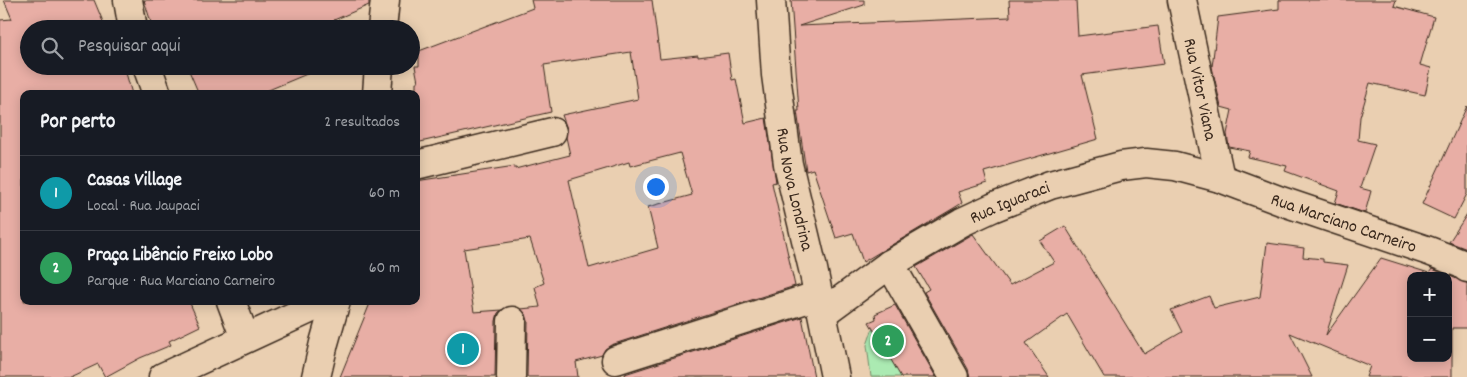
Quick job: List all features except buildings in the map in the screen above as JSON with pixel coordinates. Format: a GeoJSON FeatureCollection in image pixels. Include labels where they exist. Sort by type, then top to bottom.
{"type":"FeatureCollection","features":[{"type":"Feature","properties":{"kind":"street"},"geometry":{"type":"LineString","coordinates":[[128,0],[131,20]]}},
{"type":"Feature","properties":{"kind":"street"},"geometry":{"type":"LineString","coordinates":[[383,20],[386,0]]}},
{"type":"Feature","properties":{"kind":"street","name":"Rua Nova Londrina"},"geometry":{"type":"LineString","coordinates":[[771,0],[776,76],[785,146],[821,304],[835,377]]}},
{"type":"Feature","properties":{"kind":"street","name":"Rua Vitor Viana"},"geometry":{"type":"LineString","coordinates":[[1182,0],[1220,178]]}},
{"type":"Feature","properties":{"kind":"street"},"geometry":{"type":"LineString","coordinates":[[150,75],[155,90]]}},
{"type":"Feature","properties":{"kind":"street"},"geometry":{"type":"LineString","coordinates":[[377,90],[378,75]]}},
{"type":"Feature","properties":{"kind":"street"},"geometry":{"type":"LineString","coordinates":[[420,164],[552,132]]}},
{"type":"Feature","properties":{"kind":"street","name":"Rua Iguaraci"},"geometry":{"type":"LineString","coordinates":[[616,360],[821,304],[962,222],[1050,185],[1121,166],[1146,163],[1175,166],[1220,178]]}},
{"type":"Feature","properties":{"kind":"street","name":"Rua Marciano Carneiro"},"geometry":{"type":"LineString","coordinates":[[1220,178],[1281,201],[1429,251],[1462,264],[1467,268]]}},
{"type":"Feature","properties":{"kind":"street"},"geometry":{"type":"LineString","coordinates":[[890,264],[954,377]]}},
{"type":"Feature","properties":{"kind":"street"},"geometry":{"type":"LineString","coordinates":[[232,305],[244,338]]}},
{"type":"Feature","properties":{"kind":"street"},"geometry":{"type":"LineString","coordinates":[[163,377],[318,305]]}},
{"type":"Feature","properties":{"kind":"street"},"geometry":{"type":"LineString","coordinates":[[316,377],[335,305]]}},
{"type":"Feature","properties":{"kind":"street"},"geometry":{"type":"LineString","coordinates":[[511,377],[512,321]]}},
{"type":"Feature","properties":{"kind":"green space"},"geometry":{"type":"Polygon","coordinates":[[[873,328],[928,377],[871,377],[867,345],[873,328]]]}},
{"type":"Feature","properties":{"kind":"place","name":"Praça Libêncio Freixo Lobo"},"geometry":{"type":"Point","coordinates":[888,341]}},
{"type":"Feature","properties":{"kind":"place","name":"Casas Village"},"geometry":{"type":"Point","coordinates":[463,349]}}]}
